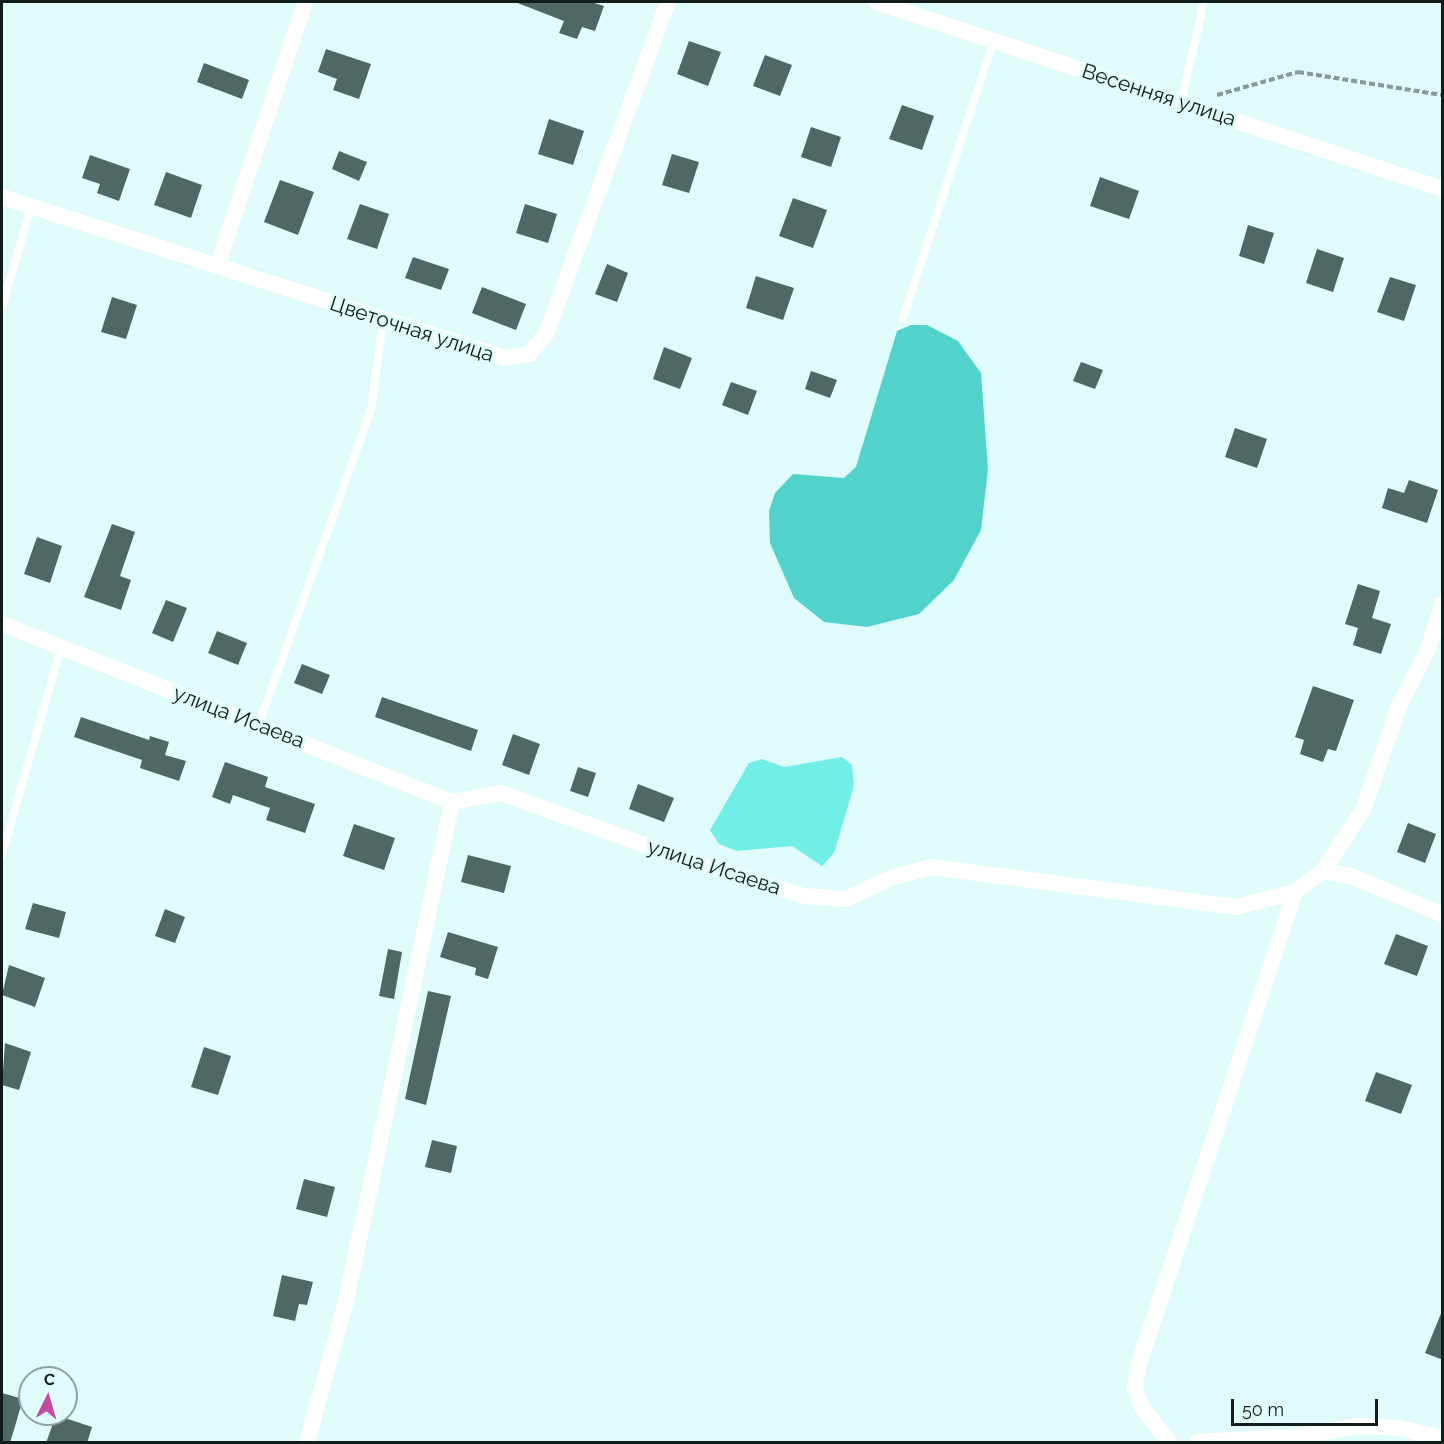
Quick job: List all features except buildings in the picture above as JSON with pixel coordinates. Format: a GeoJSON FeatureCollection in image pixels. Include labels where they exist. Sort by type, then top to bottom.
{"type":"FeatureCollection","features":[{"type":"Feature","properties":{"kind":"street"},"geometry":{"type":"LineString","coordinates":[[218,264],[305,2]]}},
{"type":"Feature","properties":{"kind":"street","name":"Цветочная улица"},"geometry":{"type":"LineString","coordinates":[[2,197],[218,264],[383,322],[505,358],[530,354],[548,332],[668,2]]}},
{"type":"Feature","properties":{"kind":"street","name":"Весенняя улица"},"geometry":{"type":"LineString","coordinates":[[876,2],[1443,189]]}},
{"type":"Feature","properties":{"kind":"street"},"geometry":{"type":"LineString","coordinates":[[1443,604],[1429,647],[1399,705],[1364,808],[1323,871],[1352,876],[1443,914]]}},
{"type":"Feature","properties":{"kind":"street","name":"улица Исаева"},"geometry":{"type":"LineString","coordinates":[[2,624],[452,802],[501,793],[686,861],[804,896],[846,899],[893,877],[932,867],[1236,907],[1295,892],[1323,871]]}},
{"type":"Feature","properties":{"kind":"street"},"geometry":{"type":"LineString","coordinates":[[307,1443],[346,1301],[452,802]]}},
{"type":"Feature","properties":{"kind":"street"},"geometry":{"type":"LineString","coordinates":[[1169,1443],[1142,1407],[1135,1388],[1138,1367],[1295,892]]}},
{"type":"Feature","properties":{"kind":"street"},"geometry":{"type":"LineString","coordinates":[[1197,1443],[1301,1436],[1358,1426],[1400,1428],[1443,1438]]}},
{"type":"Feature","properties":{"kind":"lane"},"geometry":{"type":"LineString","coordinates":[[1180,102],[1204,2]]}},
{"type":"Feature","properties":{"kind":"lane"},"geometry":{"type":"LineString","coordinates":[[903,318],[994,40]]}},
{"type":"Feature","properties":{"kind":"lane"},"geometry":{"type":"LineString","coordinates":[[2,307],[31,207]]}},
{"type":"Feature","properties":{"kind":"lane"},"geometry":{"type":"LineString","coordinates":[[259,724],[371,410],[383,322]]}},
{"type":"Feature","properties":{"kind":"lane"},"geometry":{"type":"LineString","coordinates":[[2,855],[61,648]]}},
{"type":"Feature","properties":{"kind":"path"},"geometry":{"type":"LineString","coordinates":[[1211,96],[1298,72],[1443,95]]}},
{"type":"Feature","properties":{"kind":"shaded area"},"geometry":{"type":"Polygon","coordinates":[[[911,325],[927,325],[958,341],[981,373],[988,469],[981,530],[954,580],[919,614],[867,627],[824,622],[794,598],[770,543],[769,511],[775,493],[793,474],[844,478],[856,467],[897,331],[911,325]]]}},
{"type":"Feature","properties":{"kind":"shaded area"},"geometry":{"type":"Polygon","coordinates":[[[842,757],[852,765],[854,786],[834,853],[822,866],[792,846],[737,851],[719,844],[710,830],[749,763],[762,759],[784,767],[842,757]]]}}]}
